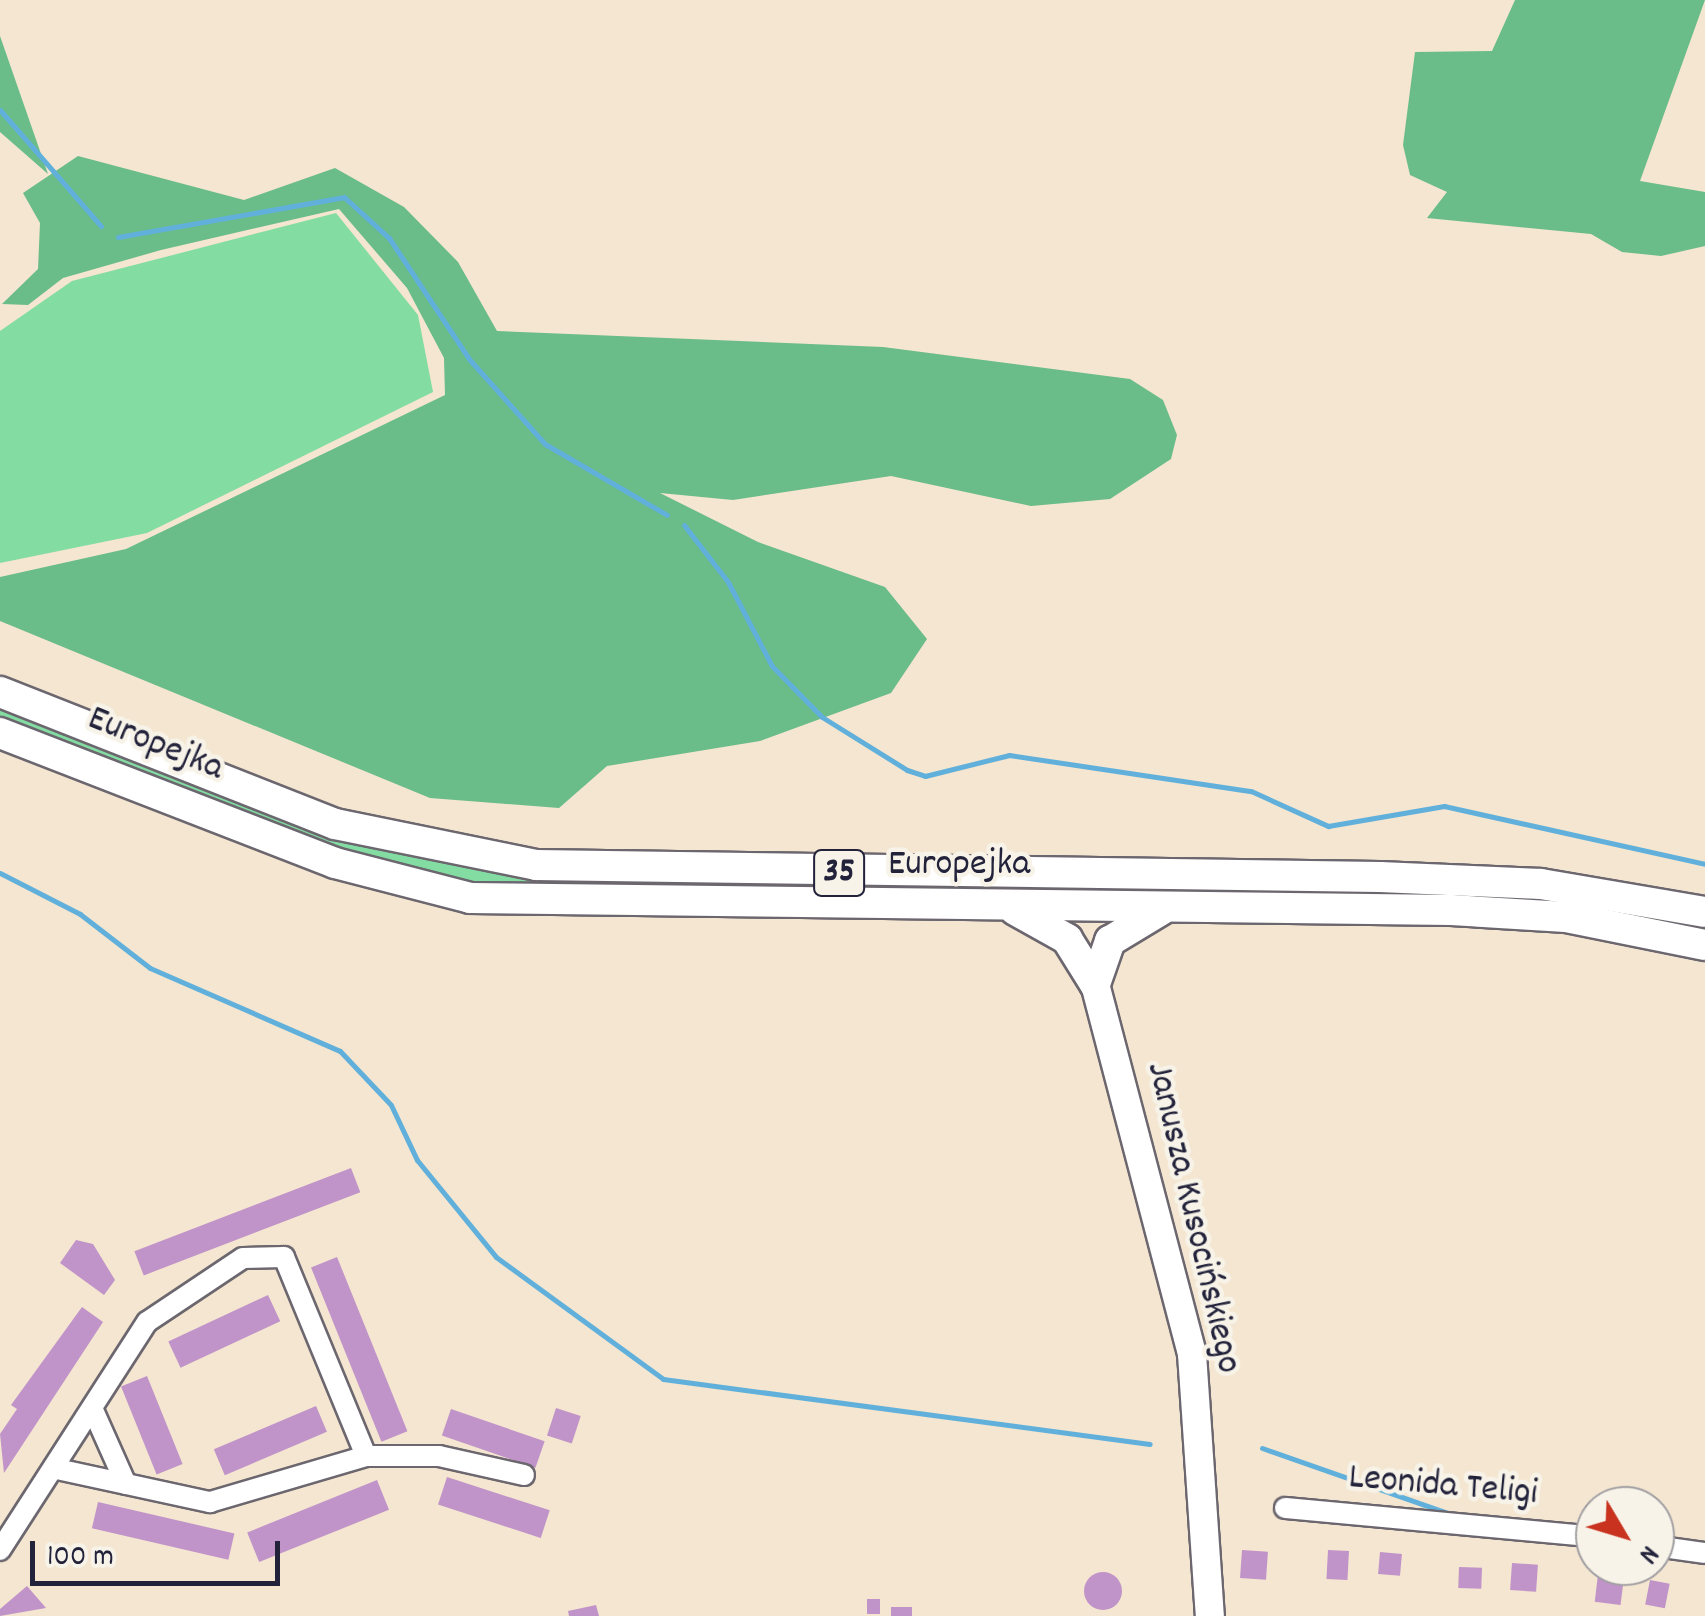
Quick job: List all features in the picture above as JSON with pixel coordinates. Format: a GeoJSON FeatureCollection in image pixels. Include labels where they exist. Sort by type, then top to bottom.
{"type":"FeatureCollection","features":[{"type":"Feature","properties":{"kind":"main road","name":"Europejka"},"geometry":{"type":"LineString","coordinates":[[0,692],[335,824],[536,865],[1380,877],[1540,884],[1705,912]]}},
{"type":"Feature","properties":{"kind":"main road","name":"Europejka"},"geometry":{"type":"LineString","coordinates":[[0,733],[336,863],[470,898],[1171,906],[1566,918],[1705,946]]}},
{"type":"Feature","properties":{"kind":"main road"},"geometry":{"type":"LineString","coordinates":[[1002,906],[1067,939],[1095,984]]}},
{"type":"Feature","properties":{"kind":"main road"},"geometry":{"type":"LineString","coordinates":[[1095,984],[1110,940],[1171,906]]}},
{"type":"Feature","properties":{"kind":"street","name":"Janusza Kusocińskiego"},"geometry":{"type":"LineString","coordinates":[[1095,984],[1192,1354],[1203,1608]]}},
{"type":"Feature","properties":{"kind":"street"},"geometry":{"type":"LineString","coordinates":[[0,1550],[58,1469],[146,1322],[243,1258],[284,1257],[366,1456]]}},
{"type":"Feature","properties":{"kind":"street"},"geometry":{"type":"LineString","coordinates":[[93,1410],[126,1484]]}},
{"type":"Feature","properties":{"kind":"street"},"geometry":{"type":"LineString","coordinates":[[58,1469],[210,1502],[366,1456],[439,1456],[524,1475]]}},
{"type":"Feature","properties":{"kind":"street","name":"Leonida Teligi"},"geometry":{"type":"LineString","coordinates":[[1285,1508],[1575,1536]]}},
{"type":"Feature","properties":{"kind":"street"},"geometry":{"type":"LineString","coordinates":[[1675,1549],[1705,1553]]}},
{"type":"Feature","properties":{"kind":"green space"},"geometry":{"type":"Polygon","coordinates":[[[1515,0],[1705,0],[1640,181],[1705,192],[1705,246],[1661,256],[1622,252],[1591,234],[1427,218],[1447,192],[1410,175],[1403,145],[1415,52],[1492,51],[1515,0]]]}},
{"type":"Feature","properties":{"kind":"green space"},"geometry":{"type":"Polygon","coordinates":[[[0,36],[48,174],[0,132],[0,36]]]}},
{"type":"Feature","properties":{"kind":"green space"},"geometry":{"type":"Polygon","coordinates":[[[78,156],[244,200],[335,168],[404,207],[458,262],[497,331],[883,347],[1130,379],[1163,400],[1177,435],[1171,459],[1110,499],[1031,506],[891,476],[733,500],[660,493],[758,542],[885,587],[927,639],[891,693],[760,741],[607,766],[559,808],[430,798],[0,621],[0,577],[126,549],[445,395],[444,358],[407,288],[339,209],[161,250],[63,278],[28,305],[2,304],[38,269],[40,223],[23,193],[78,156]]]}},
{"type":"Feature","properties":{"kind":"green space"},"geometry":{"type":"Polygon","coordinates":[[[336,213],[418,315],[433,392],[147,533],[0,563],[0,331],[72,281],[336,213]]]}},
{"type":"Feature","properties":{"kind":"green space"},"geometry":{"type":"Polygon","coordinates":[[[0,703],[381,848],[510,875],[645,884],[1381,889],[1541,897],[1705,926],[1705,935],[505,890],[388,868],[278,828],[0,723],[0,703]]]}},
{"type":"Feature","properties":{"kind":"building"},"geometry":{"type":"Polygon","coordinates":[[[351,1168],[360,1192],[144,1275],[134,1251],[351,1168]]]}},
{"type":"Feature","properties":{"kind":"building"},"geometry":{"type":"Polygon","coordinates":[[[76,1240],[93,1244],[115,1280],[104,1295],[60,1263],[76,1240]]]}},
{"type":"Feature","properties":{"kind":"building"},"geometry":{"type":"Polygon","coordinates":[[[337,1257],[407,1431],[381,1442],[311,1267],[337,1257]]]}},
{"type":"Feature","properties":{"kind":"building"},"geometry":{"type":"Polygon","coordinates":[[[268,1295],[280,1321],[181,1368],[168,1341],[268,1295]]]}},
{"type":"Feature","properties":{"kind":"building"},"geometry":{"type":"Polygon","coordinates":[[[82,1307],[103,1322],[4,1473],[0,1434],[17,1409],[11,1405],[82,1307]]]}},
{"type":"Feature","properties":{"kind":"building"},"geometry":{"type":"Polygon","coordinates":[[[147,1376],[183,1464],[157,1475],[121,1386],[147,1376]]]}},
{"type":"Feature","properties":{"kind":"building"},"geometry":{"type":"Polygon","coordinates":[[[316,1406],[327,1432],[225,1475],[214,1449],[316,1406]]]}},
{"type":"Feature","properties":{"kind":"building"},"geometry":{"type":"Polygon","coordinates":[[[556,1408],[581,1416],[572,1444],[547,1436],[556,1408]]]}},
{"type":"Feature","properties":{"kind":"building"},"geometry":{"type":"Polygon","coordinates":[[[451,1409],[545,1441],[535,1468],[442,1435],[451,1409]]]}},
{"type":"Feature","properties":{"kind":"building"},"geometry":{"type":"Polygon","coordinates":[[[447,1477],[550,1510],[541,1538],[438,1505],[447,1477]]]}},
{"type":"Feature","properties":{"kind":"building"},"geometry":{"type":"Polygon","coordinates":[[[377,1480],[389,1510],[259,1562],[247,1532],[377,1480]]]}},
{"type":"Feature","properties":{"kind":"building"},"geometry":{"type":"Polygon","coordinates":[[[98,1502],[234,1533],[228,1560],[92,1528],[98,1502]]]}},
{"type":"Feature","properties":{"kind":"building"},"geometry":{"type":"Polygon","coordinates":[[[1242,1550],[1268,1552],[1266,1580],[1240,1578],[1242,1550]]]}},
{"type":"Feature","properties":{"kind":"building"},"geometry":{"type":"Polygon","coordinates":[[[1328,1550],[1349,1551],[1347,1580],[1326,1579],[1328,1550]]]}},
{"type":"Feature","properties":{"kind":"building"},"geometry":{"type":"Polygon","coordinates":[[[1380,1552],[1402,1554],[1400,1576],[1378,1574],[1380,1552]]]}},
{"type":"Feature","properties":{"kind":"building"},"geometry":{"type":"Polygon","coordinates":[[[1512,1563],[1538,1565],[1536,1592],[1510,1590],[1512,1563]]]}},
{"type":"Feature","properties":{"kind":"building"},"geometry":{"type":"Polygon","coordinates":[[[1459,1567],[1482,1568],[1481,1589],[1458,1588],[1459,1567]]]}},
{"type":"Feature","properties":{"kind":"building"},"geometry":{"type":"Polygon","coordinates":[[[1103,1572],[1116,1578],[1122,1591],[1116,1604],[1103,1610],[1090,1604],[1084,1591],[1090,1578],[1103,1572]]]}},
{"type":"Feature","properties":{"kind":"building"},"geometry":{"type":"Polygon","coordinates":[[[27,1586],[46,1608],[0,1616],[0,1609],[27,1586]]]}},
{"type":"Feature","properties":{"kind":"building"},"geometry":{"type":"Polygon","coordinates":[[[1597,1586],[1623,1586],[1621,1605],[1595,1602],[1597,1586]]]}},
{"type":"Feature","properties":{"kind":"building"},"geometry":{"type":"Polygon","coordinates":[[[1649,1586],[1669,1586],[1665,1608],[1645,1605],[1649,1586]]]}},
{"type":"Feature","properties":{"kind":"building"},"geometry":{"type":"Polygon","coordinates":[[[867,1599],[880,1599],[880,1614],[867,1614],[867,1599]]]}},
{"type":"Feature","properties":{"kind":"building"},"geometry":{"type":"Polygon","coordinates":[[[596,1605],[599,1616],[569,1616],[568,1611],[596,1605]]]}},
{"type":"Feature","properties":{"kind":"building"},"geometry":{"type":"Polygon","coordinates":[[[891,1607],[912,1607],[912,1616],[891,1616],[891,1607]]]}},
{"type":"Feature","properties":{"kind":"waterway"},"geometry":{"type":"LineString","coordinates":[[0,110],[101,226]]}},
{"type":"Feature","properties":{"kind":"waterway"},"geometry":{"type":"LineString","coordinates":[[118,237],[344,197],[389,238],[469,359],[545,444],[667,515]]}},
{"type":"Feature","properties":{"kind":"waterway"},"geometry":{"type":"LineString","coordinates":[[684,525],[728,582],[772,666],[822,717],[907,770],[925,776],[1009,755],[1251,791],[1328,826],[1444,806],[1705,864]]}},
{"type":"Feature","properties":{"kind":"waterway"},"geometry":{"type":"LineString","coordinates":[[0,873],[80,914],[150,968],[340,1051],[391,1105],[417,1160],[496,1257],[663,1379],[1150,1444]]}},
{"type":"Feature","properties":{"kind":"waterway"},"geometry":{"type":"LineString","coordinates":[[1262,1448],[1448,1513]]}}]}
